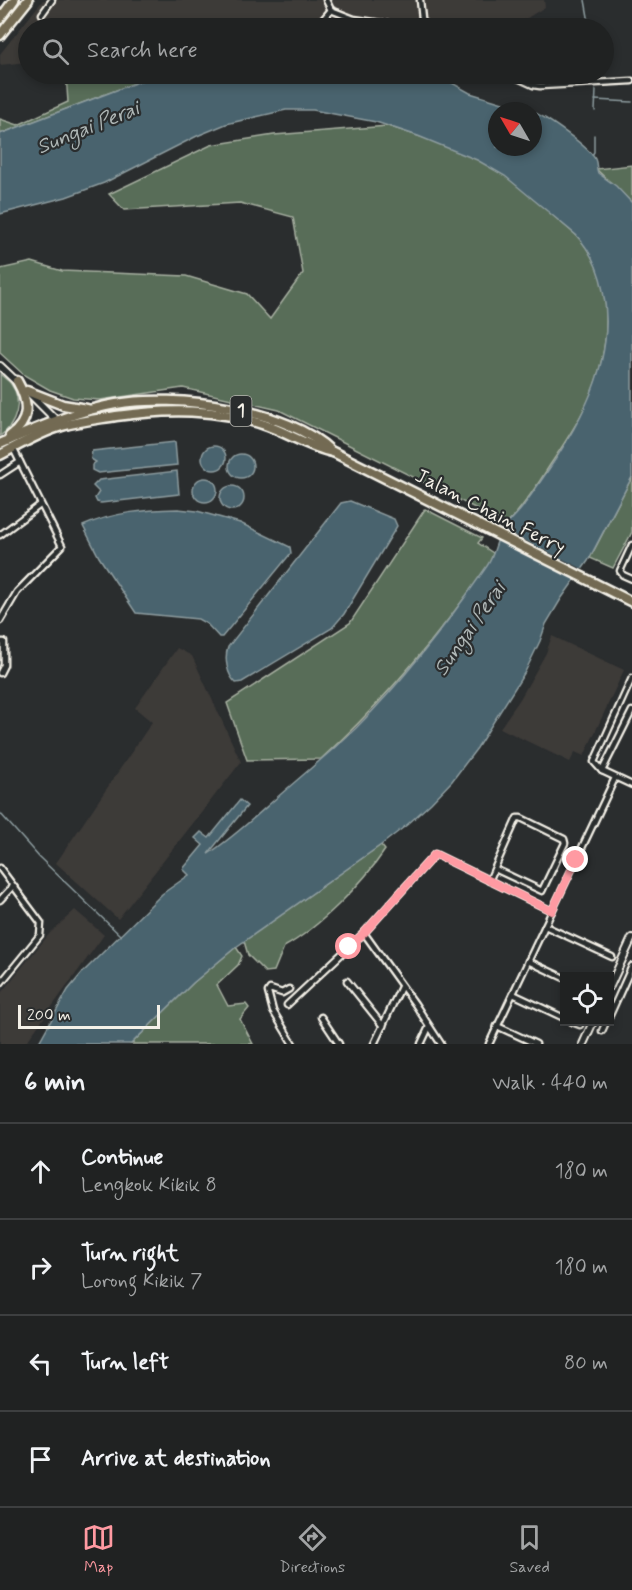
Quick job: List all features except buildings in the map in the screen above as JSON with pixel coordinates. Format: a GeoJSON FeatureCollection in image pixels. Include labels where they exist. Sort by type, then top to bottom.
{"type":"FeatureCollection","features":[{"type":"Feature","properties":{"kind":"highway"},"geometry":{"type":"LineString","coordinates":[[0,19],[15,0]]}},
{"type":"Feature","properties":{"kind":"highway"},"geometry":{"type":"LineString","coordinates":[[0,35],[28,0]]}},
{"type":"Feature","properties":{"kind":"highway"},"geometry":{"type":"LineString","coordinates":[[0,444],[16,432],[26,412],[26,396],[17,381]]}},
{"type":"Feature","properties":{"kind":"highway"},"geometry":{"type":"LineString","coordinates":[[27,391],[63,405],[89,410]]}},
{"type":"Feature","properties":{"kind":"highway","name":"Jalan Chain Ferry"},"geometry":{"type":"LineString","coordinates":[[0,444],[89,410],[117,403],[162,400],[209,404],[265,416],[321,441],[333,452]]}},
{"type":"Feature","properties":{"kind":"highway","name":"Jalan Chain Ferry"},"geometry":{"type":"LineString","coordinates":[[0,455],[59,423],[158,410],[212,412],[265,425],[318,449],[333,452],[632,602]]}},
{"type":"Feature","properties":{"kind":"street"},"geometry":{"type":"LineString","coordinates":[[42,15],[52,0]]}},
{"type":"Feature","properties":{"kind":"street"},"geometry":{"type":"LineString","coordinates":[[326,0],[331,10],[351,18]]}},
{"type":"Feature","properties":{"kind":"street"},"geometry":{"type":"LineString","coordinates":[[420,0],[422,18]]}},
{"type":"Feature","properties":{"kind":"street"},"geometry":{"type":"LineString","coordinates":[[324,18],[331,10]]}},
{"type":"Feature","properties":{"kind":"street"},"geometry":{"type":"LineString","coordinates":[[614,82],[632,81]]}},
{"type":"Feature","properties":{"kind":"street"},"geometry":{"type":"LineString","coordinates":[[531,84],[540,86],[577,84]]}},
{"type":"Feature","properties":{"kind":"street"},"geometry":{"type":"LineString","coordinates":[[0,366],[59,423]]}},
{"type":"Feature","properties":{"kind":"street"},"geometry":{"type":"LineString","coordinates":[[0,621],[17,592],[62,546],[13,448]]}},
{"type":"Feature","properties":{"kind":"street"},"geometry":{"type":"LineString","coordinates":[[0,475],[20,462]]}},
{"type":"Feature","properties":{"kind":"street"},"geometry":{"type":"LineString","coordinates":[[0,534],[40,505]]}},
{"type":"Feature","properties":{"kind":"street"},"geometry":{"type":"LineString","coordinates":[[632,545],[621,571],[623,575],[632,579]]}},
{"type":"Feature","properties":{"kind":"street"},"geometry":{"type":"LineString","coordinates":[[0,673],[4,665],[2,642]]}},
{"type":"Feature","properties":{"kind":"street"},"geometry":{"type":"LineString","coordinates":[[632,678],[594,762],[603,771],[632,785]]}},
{"type":"Feature","properties":{"kind":"street"},"geometry":{"type":"LineString","coordinates":[[603,771],[632,711]]}},
{"type":"Feature","properties":{"kind":"street"},"geometry":{"type":"LineString","coordinates":[[489,1044],[615,778]]}},
{"type":"Feature","properties":{"kind":"street"},"geometry":{"type":"LineString","coordinates":[[489,881],[517,819],[521,818],[564,839],[565,843],[542,891],[495,869]]}},
{"type":"Feature","properties":{"kind":"street"},"geometry":{"type":"LineString","coordinates":[[287,1005],[364,933],[435,854],[552,911]]}},
{"type":"Feature","properties":{"kind":"street"},"geometry":{"type":"LineString","coordinates":[[0,868],[42,930],[0,984]]}},
{"type":"Feature","properties":{"kind":"street"},"geometry":{"type":"LineString","coordinates":[[0,900],[13,886]]}},
{"type":"Feature","properties":{"kind":"street"},"geometry":{"type":"LineString","coordinates":[[545,926],[612,957]]}},
{"type":"Feature","properties":{"kind":"street"},"geometry":{"type":"LineString","coordinates":[[364,933],[441,1044]]}},
{"type":"Feature","properties":{"kind":"street"},"geometry":{"type":"LineString","coordinates":[[614,976],[632,938]]}},
{"type":"Feature","properties":{"kind":"street"},"geometry":{"type":"LineString","coordinates":[[528,961],[560,976]]}},
{"type":"Feature","properties":{"kind":"street"},"geometry":{"type":"LineString","coordinates":[[614,1004],[632,966]]}},
{"type":"Feature","properties":{"kind":"street"},"geometry":{"type":"LineString","coordinates":[[347,981],[383,1026]]}},
{"type":"Feature","properties":{"kind":"street"},"geometry":{"type":"LineString","coordinates":[[374,1044],[401,987]]}},
{"type":"Feature","properties":{"kind":"street"},"geometry":{"type":"LineString","coordinates":[[289,989],[282,993],[270,989],[268,992],[273,1011],[293,1044]]}},
{"type":"Feature","properties":{"kind":"street"},"geometry":{"type":"LineString","coordinates":[[513,994],[560,1016]]}},
{"type":"Feature","properties":{"kind":"street"},"geometry":{"type":"LineString","coordinates":[[321,1017],[339,1044]]}},
{"type":"Feature","properties":{"kind":"street"},"geometry":{"type":"LineString","coordinates":[[497,1026],[536,1044]]}},
{"type":"Feature","properties":{"kind":"street"},"geometry":{"type":"LineString","coordinates":[[584,1043],[591,1026]]}},
{"type":"Feature","properties":{"kind":"street"},"geometry":{"type":"LineString","coordinates":[[602,1031],[604,1026]]}},
{"type":"Feature","properties":{"kind":"street"},"geometry":{"type":"LineString","coordinates":[[421,1044],[429,1027]]}},
{"type":"Feature","properties":{"kind":"shaded area"},"geometry":{"type":"Polygon","coordinates":[[[43,0],[544,0],[545,7],[527,18],[29,18],[43,0]]]}},
{"type":"Feature","properties":{"kind":"shaded area"},"geometry":{"type":"Polygon","coordinates":[[[18,31],[18,63],[0,65],[0,54],[18,31]]]}},
{"type":"Feature","properties":{"kind":"shaded area"},"geometry":{"type":"Polygon","coordinates":[[[552,636],[624,670],[584,756],[575,752],[570,762],[500,728],[520,699],[546,653],[552,636]]]}},
{"type":"Feature","properties":{"kind":"shaded area"},"geometry":{"type":"Polygon","coordinates":[[[177,648],[192,656],[241,762],[118,919],[56,863],[152,722],[135,708],[177,648]]]}},
{"type":"Feature","properties":{"kind":"shaded area"},"geometry":{"type":"Polygon","coordinates":[[[75,910],[104,935],[25,1044],[0,1044],[0,994],[50,933],[75,910]]]}},
{"type":"Feature","properties":{"kind":"green space"},"geometry":{"type":"Polygon","coordinates":[[[67,84],[132,84],[0,134],[0,119],[18,125],[68,102],[67,84]]]}},
{"type":"Feature","properties":{"kind":"green space"},"geometry":{"type":"Polygon","coordinates":[[[388,126],[454,149],[503,174],[576,235],[589,252],[604,292],[606,314],[602,358],[589,399],[571,433],[530,496],[507,524],[279,410],[183,388],[100,400],[73,398],[50,390],[24,375],[0,353],[0,269],[32,262],[62,271],[186,276],[247,294],[270,319],[303,273],[293,217],[240,203],[124,210],[109,194],[211,145],[274,135],[388,126]]]}},
{"type":"Feature","properties":{"kind":"green space"},"geometry":{"type":"Polygon","coordinates":[[[632,165],[632,203],[596,169],[632,165]]]}},
{"type":"Feature","properties":{"kind":"green space"},"geometry":{"type":"Polygon","coordinates":[[[0,374],[15,391],[17,405],[14,419],[0,436],[0,374]]]}},
{"type":"Feature","properties":{"kind":"green space"},"geometry":{"type":"Polygon","coordinates":[[[632,477],[632,532],[613,568],[590,558],[632,477]]]}},
{"type":"Feature","properties":{"kind":"green space"},"geometry":{"type":"Polygon","coordinates":[[[425,509],[482,538],[478,543],[493,553],[482,576],[398,681],[321,759],[247,760],[227,703],[350,623],[425,509]]]}},
{"type":"Feature","properties":{"kind":"green space"},"geometry":{"type":"Polygon","coordinates":[[[381,845],[385,850],[376,863],[339,904],[326,917],[284,947],[274,971],[265,972],[248,955],[244,941],[381,845]]]}},
{"type":"Feature","properties":{"kind":"green space"},"geometry":{"type":"Polygon","coordinates":[[[236,947],[242,956],[238,965],[217,985],[228,1006],[246,1004],[249,1008],[240,1019],[253,1044],[131,1044],[193,983],[236,947]]]}},
{"type":"Feature","properties":{"kind":"water","name":"Sungai Perai"},"geometry":{"type":"Polygon","coordinates":[[[132,84],[454,84],[470,93],[500,102],[488,102],[488,156],[542,156],[542,117],[585,147],[595,159],[598,173],[616,186],[632,203],[632,477],[588,561],[546,624],[525,672],[477,748],[452,781],[431,803],[381,845],[236,947],[193,983],[131,1044],[38,1044],[68,990],[82,973],[162,894],[189,875],[183,869],[203,845],[195,838],[201,832],[209,838],[240,800],[247,806],[208,854],[236,833],[328,753],[356,728],[391,691],[457,608],[487,566],[503,529],[524,505],[557,457],[586,405],[597,377],[604,349],[606,320],[603,291],[597,268],[576,235],[505,176],[477,160],[418,136],[376,122],[313,110],[286,110],[226,124],[197,136],[104,183],[66,197],[0,214],[0,134],[132,84]]]}},
{"type":"Feature","properties":{"kind":"water"},"geometry":{"type":"Polygon","coordinates":[[[175,442],[177,465],[98,473],[92,470],[92,465],[96,462],[91,459],[92,451],[175,442]]]}},
{"type":"Feature","properties":{"kind":"water"},"geometry":{"type":"Polygon","coordinates":[[[214,446],[219,447],[225,453],[225,463],[219,469],[214,470],[209,469],[203,463],[202,458],[203,453],[209,447],[214,446]]]}},
{"type":"Feature","properties":{"kind":"water"},"geometry":{"type":"Polygon","coordinates":[[[241,454],[249,458],[253,466],[249,474],[241,478],[233,474],[229,466],[233,458],[241,454]]]}},
{"type":"Feature","properties":{"kind":"water"},"geometry":{"type":"Polygon","coordinates":[[[177,471],[179,494],[101,503],[95,498],[99,492],[93,486],[99,480],[177,471]]]}},
{"type":"Feature","properties":{"kind":"water"},"geometry":{"type":"Polygon","coordinates":[[[205,478],[213,482],[217,490],[213,498],[205,502],[197,498],[193,490],[197,482],[205,478]]]}},
{"type":"Feature","properties":{"kind":"water"},"geometry":{"type":"Polygon","coordinates":[[[232,486],[240,490],[244,498],[240,506],[232,510],[224,506],[220,498],[224,490],[232,486]]]}},
{"type":"Feature","properties":{"kind":"water"},"geometry":{"type":"Polygon","coordinates":[[[350,501],[394,519],[397,526],[344,614],[332,628],[242,682],[236,683],[230,676],[227,666],[228,647],[341,503],[350,501]]]}},
{"type":"Feature","properties":{"kind":"water"},"geometry":{"type":"Polygon","coordinates":[[[178,509],[197,511],[240,523],[290,547],[291,553],[222,637],[198,619],[136,613],[99,557],[83,526],[118,515],[178,509]]]}},
{"type":"Feature","properties":{"kind":"pier"},"geometry":{"type":"Polygon","coordinates":[[[500,528],[585,570],[577,581],[494,539],[500,528]]]}},
{"type":"Feature","properties":{"kind":"waterway"},"geometry":{"type":"LineString","coordinates":[[585,0],[588,18]]}},
{"type":"Feature","properties":{"kind":"waterway"},"geometry":{"type":"LineString","coordinates":[[595,111],[596,90]]}},
{"type":"Feature","properties":{"kind":"waterway"},"geometry":{"type":"LineString","coordinates":[[595,100],[632,102]]}},
{"type":"Feature","properties":{"kind":"waterway"},"geometry":{"type":"LineString","coordinates":[[592,155],[594,135]]}},
{"type":"Feature","properties":{"kind":"waterway"},"geometry":{"type":"LineString","coordinates":[[0,813],[39,857],[121,936]]}},
{"type":"Feature","properties":{"kind":"route"},"geometry":{"type":"LineString","coordinates":[[349,947],[435,854],[552,911],[576,860]]}}]}
